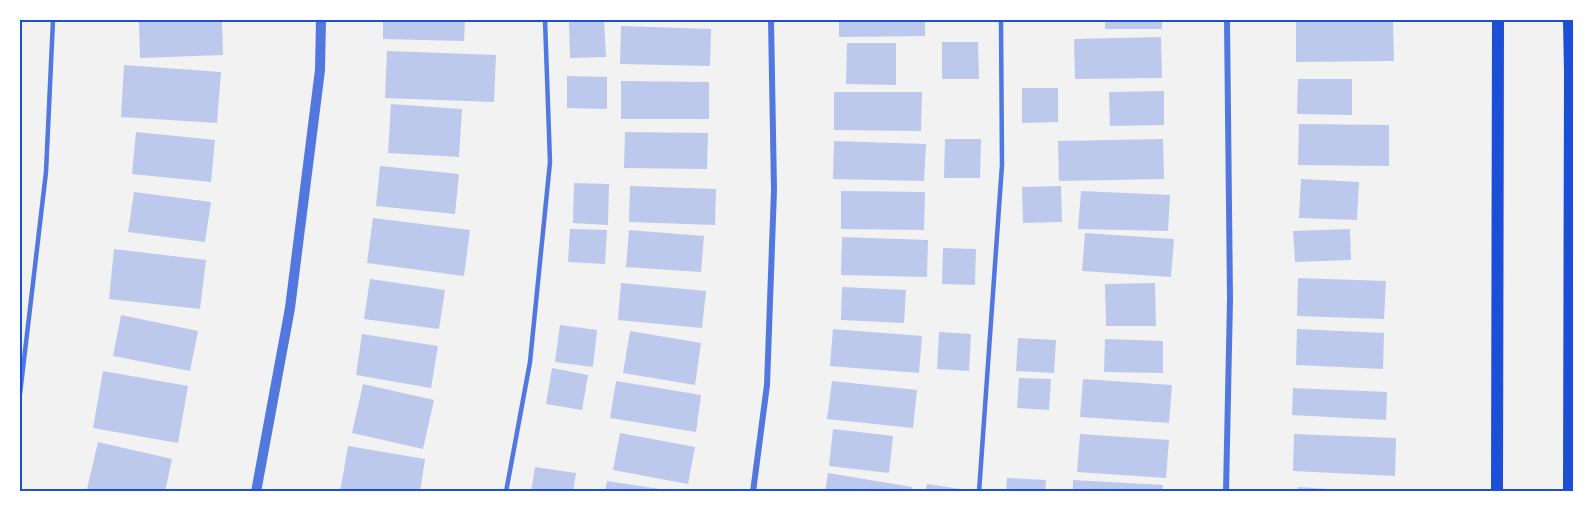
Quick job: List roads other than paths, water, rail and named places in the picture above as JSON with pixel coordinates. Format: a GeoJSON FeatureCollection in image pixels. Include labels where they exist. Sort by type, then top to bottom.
{"type":"FeatureCollection","features":[{"type":"Feature","properties":{"kind":"main road"},"geometry":{"type":"LineString","coordinates":[[1497,492],[1498,20]]}},
{"type":"Feature","properties":{"kind":"main road"},"geometry":{"type":"LineString","coordinates":[[1569,20],[1572,72],[1569,492]]}},
{"type":"Feature","properties":{"kind":"street"},"geometry":{"type":"LineString","coordinates":[[256,492],[290,308],[320,70],[321,20]]}},
{"type":"Feature","properties":{"kind":"street"},"geometry":{"type":"LineString","coordinates":[[753,492],[767,385],[774,189],[771,20]]}},
{"type":"Feature","properties":{"kind":"street"},"geometry":{"type":"LineString","coordinates":[[1226,492],[1230,299],[1227,20]]}},
{"type":"Feature","properties":{"kind":"lane"},"geometry":{"type":"LineString","coordinates":[[20,394],[46,172],[52,20]]}},
{"type":"Feature","properties":{"kind":"lane"},"geometry":{"type":"LineString","coordinates":[[506,492],[530,362],[550,162],[545,20]]}},
{"type":"Feature","properties":{"kind":"lane"},"geometry":{"type":"LineString","coordinates":[[979,492],[1002,165],[1001,20]]}}]}
